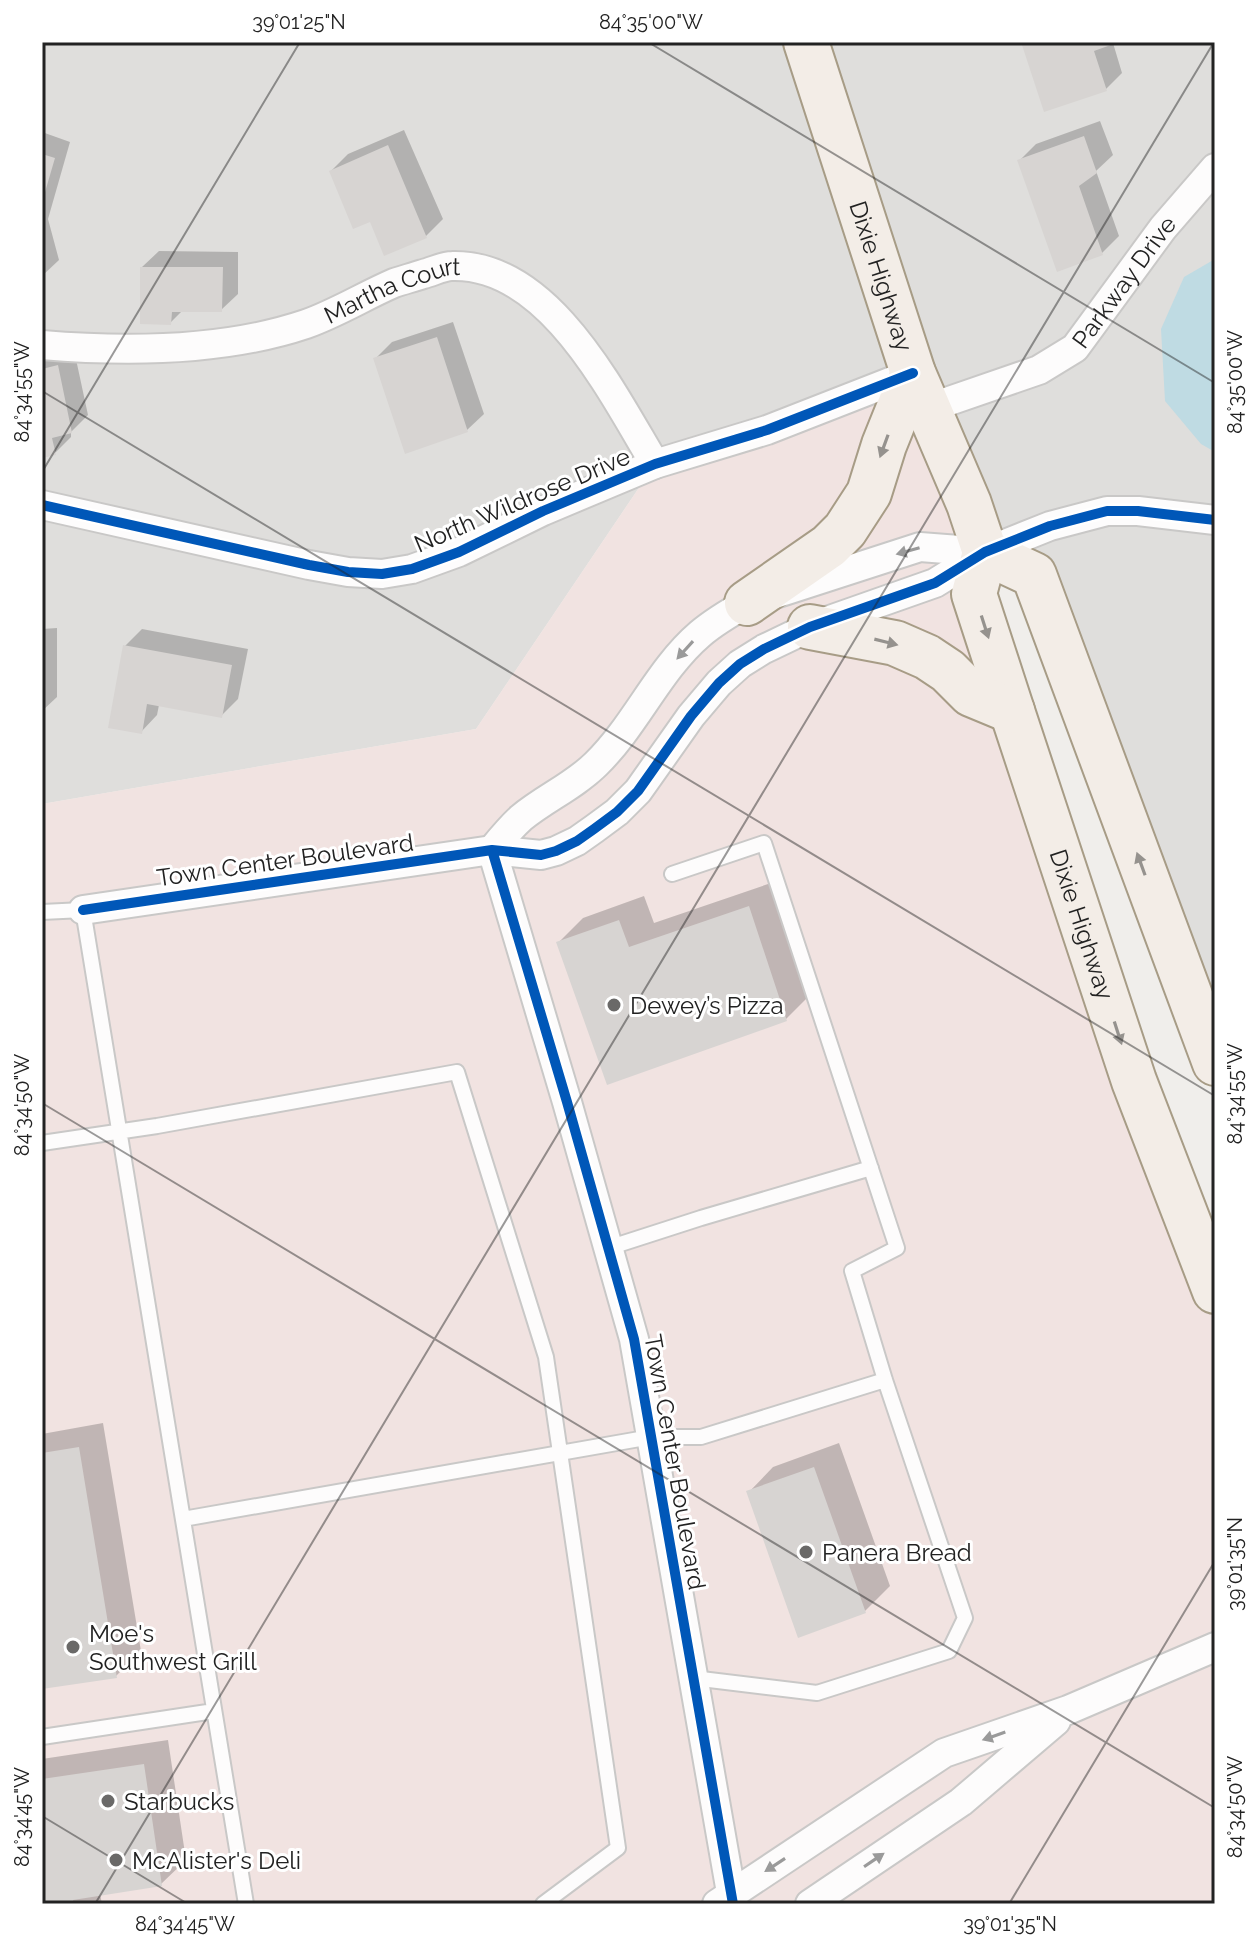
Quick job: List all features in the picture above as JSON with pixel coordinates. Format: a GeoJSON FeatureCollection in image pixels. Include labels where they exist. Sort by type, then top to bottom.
{"type":"FeatureCollection","features":[{"type":"Feature","properties":{"kind":"main road","name":"Dixie Highway"},"geometry":{"type":"LineString","coordinates":[[806,42],[920,391],[969,504],[985,552],[974,594],[1012,711],[1134,1081],[1215,1291]]}},
{"type":"Feature","properties":{"kind":"main road"},"geometry":{"type":"LineString","coordinates":[[747,603],[829,546],[845,530],[869,493],[884,445],[920,391]]}},
{"type":"Feature","properties":{"kind":"main road"},"geometry":{"type":"LineString","coordinates":[[985,552],[1034,575],[1215,1063]]}},
{"type":"Feature","properties":{"kind":"main road"},"geometry":{"type":"LineString","coordinates":[[810,627],[895,643],[927,657],[948,671],[971,694],[1012,711]]}},
{"type":"Feature","properties":{"kind":"street","name":"Parkway Drive"},"geometry":{"type":"LineString","coordinates":[[920,391],[1039,370],[1075,348],[1163,228],[1215,168]]}},
{"type":"Feature","properties":{"kind":"street","name":"Martha Court"},"geometry":{"type":"LineString","coordinates":[[42,345],[154,347],[232,342],[274,334],[308,323],[395,283],[450,266],[481,270],[510,281],[549,309],[599,372],[655,464]]}},
{"type":"Feature","properties":{"kind":"street","name":"North Wildrose Drive"},"geometry":{"type":"LineString","coordinates":[[42,505],[309,565],[382,574],[412,569],[459,552],[543,511],[655,464],[767,430],[920,391]]}},
{"type":"Feature","properties":{"kind":"street","name":"Town Center Boulevard"},"geometry":{"type":"LineString","coordinates":[[83,910],[492,850],[541,855],[556,851],[586,835],[617,812],[638,791],[691,716],[719,683],[740,664],[764,649],[810,627],[935,583],[985,552],[1050,526],[1107,511],[1138,511],[1215,520]]}},
{"type":"Feature","properties":{"kind":"street"},"geometry":{"type":"LineString","coordinates":[[492,850],[522,818],[595,766],[619,739],[680,655],[700,634],[724,616],[747,603],[920,547],[985,552]]}},
{"type":"Feature","properties":{"kind":"street","name":"Town Center Boulevard"},"geometry":{"type":"LineString","coordinates":[[492,850],[634,1339],[693,1678],[727,1901],[944,1753],[1068,1710],[1215,1647]]}},
{"type":"Feature","properties":{"kind":"street","name":"Town Center Boulevard"},"geometry":{"type":"LineString","coordinates":[[810,1904],[961,1802],[1068,1710]]}},
{"type":"Feature","properties":{"kind":"lane"},"geometry":{"type":"LineString","coordinates":[[672,874],[764,843],[897,1248],[852,1271],[965,1618],[949,1651],[817,1693],[693,1678]]}},
{"type":"Feature","properties":{"kind":"lane"},"geometry":{"type":"LineString","coordinates":[[42,912],[83,910],[246,1904]]}},
{"type":"Feature","properties":{"kind":"lane"},"geometry":{"type":"LineString","coordinates":[[42,1143],[457,1072],[546,1357],[618,1848],[543,1904]]}},
{"type":"Feature","properties":{"kind":"lane"},"geometry":{"type":"LineString","coordinates":[[608,1248],[871,1168]]}},
{"type":"Feature","properties":{"kind":"lane"},"geometry":{"type":"LineString","coordinates":[[183,1519],[651,1437],[701,1437],[885,1380]]}},
{"type":"Feature","properties":{"kind":"lane"},"geometry":{"type":"LineString","coordinates":[[42,1737],[214,1711]]}},
{"type":"Feature","properties":{"kind":"shaded area"},"geometry":{"type":"Polygon","coordinates":[[[42,42],[1215,42],[1215,1063],[1034,575],[655,464],[476,729],[42,804],[42,42]]]}},
{"type":"Feature","properties":{"kind":"shaded area"},"geometry":{"type":"Polygon","coordinates":[[[913,373],[974,595],[1215,1291],[1215,1904],[42,1904],[42,804],[476,729],[655,464],[913,373]]]}},
{"type":"Feature","properties":{"kind":"water"},"geometry":{"type":"Polygon","coordinates":[[[1215,259],[1215,452],[1201,444],[1165,401],[1161,329],[1184,277],[1215,259]]]}},
{"type":"Feature","properties":{"kind":"building"},"geometry":{"type":"Polygon","coordinates":[[[1021,42],[1119,42],[1094,51],[1107,91],[1044,112],[1021,42]]]}},
{"type":"Feature","properties":{"kind":"building"},"geometry":{"type":"Polygon","coordinates":[[[1084,136],[1097,173],[1079,186],[1103,255],[1057,272],[1017,160],[1084,136]]]}},
{"type":"Feature","properties":{"kind":"building"},"geometry":{"type":"Polygon","coordinates":[[[388,145],[427,238],[384,256],[370,222],[353,229],[329,171],[388,145]]]}},
{"type":"Feature","properties":{"kind":"building"},"geometry":{"type":"Polygon","coordinates":[[[42,154],[55,158],[43,199],[42,199],[42,154]]]}},
{"type":"Feature","properties":{"kind":"building"},"geometry":{"type":"Polygon","coordinates":[[[140,267],[223,267],[222,312],[172,312],[171,325],[140,324],[140,267]]]}},
{"type":"Feature","properties":{"kind":"building"},"geometry":{"type":"Polygon","coordinates":[[[437,337],[468,432],[405,454],[373,358],[437,337]]]}},
{"type":"Feature","properties":{"kind":"building"},"geometry":{"type":"Polygon","coordinates":[[[58,365],[72,433],[52,438],[56,455],[42,458],[42,369],[58,365]]]}},
{"type":"Feature","properties":{"kind":"building"},"geometry":{"type":"Polygon","coordinates":[[[123,645],[232,665],[222,718],[147,704],[142,734],[108,728],[123,645]]]}},
{"type":"Feature","properties":{"kind":"building"},"geometry":{"type":"Polygon","coordinates":[[[749,906],[787,1021],[607,1085],[556,942],[619,920],[629,947],[749,906]]]}},
{"type":"Feature","properties":{"kind":"building"},"geometry":{"type":"Polygon","coordinates":[[[79,1447],[117,1678],[42,1689],[42,1453],[79,1447]]]}},
{"type":"Feature","properties":{"kind":"building","name":"Panera Bread"},"geometry":{"type":"Polygon","coordinates":[[[814,1467],[866,1613],[798,1638],[746,1491],[814,1467]]]}},
{"type":"Feature","properties":{"kind":"building"},"geometry":{"type":"Polygon","coordinates":[[[144,1764],[162,1886],[73,1900],[74,1904],[42,1904],[42,1779],[144,1764]]]}},
{"type":"Feature","properties":{"kind":"cycle path"},"geometry":{"type":"LineString","coordinates":[[42,505],[309,565],[382,574],[412,569],[459,552],[543,511],[655,464],[767,430],[913,373]]}},
{"type":"Feature","properties":{"kind":"cycle path"},"geometry":{"type":"LineString","coordinates":[[83,910],[492,850],[541,855],[556,851],[577,841],[617,812],[638,791],[691,716],[719,683],[740,664],[764,649],[810,627],[935,583],[985,552],[1050,526],[1107,511],[1138,511],[1215,520]]}},
{"type":"Feature","properties":{"kind":"cycle path"},"geometry":{"type":"LineString","coordinates":[[492,850],[634,1339],[733,1904]]}},
{"type":"Feature","properties":{"kind":"place","name":"Dewey’s Pizza"},"geometry":{"type":"Point","coordinates":[614,1005]}},
{"type":"Feature","properties":{"kind":"place","name":"Panera Bread"},"geometry":{"type":"Point","coordinates":[806,1552]}},
{"type":"Feature","properties":{"kind":"place","name":"Moe's Southwest Grill"},"geometry":{"type":"Point","coordinates":[73,1647]}},
{"type":"Feature","properties":{"kind":"place","name":"Starbucks"},"geometry":{"type":"Point","coordinates":[108,1801]}},
{"type":"Feature","properties":{"kind":"place","name":"McAlister's Deli"},"geometry":{"type":"Point","coordinates":[116,1860]}}]}
